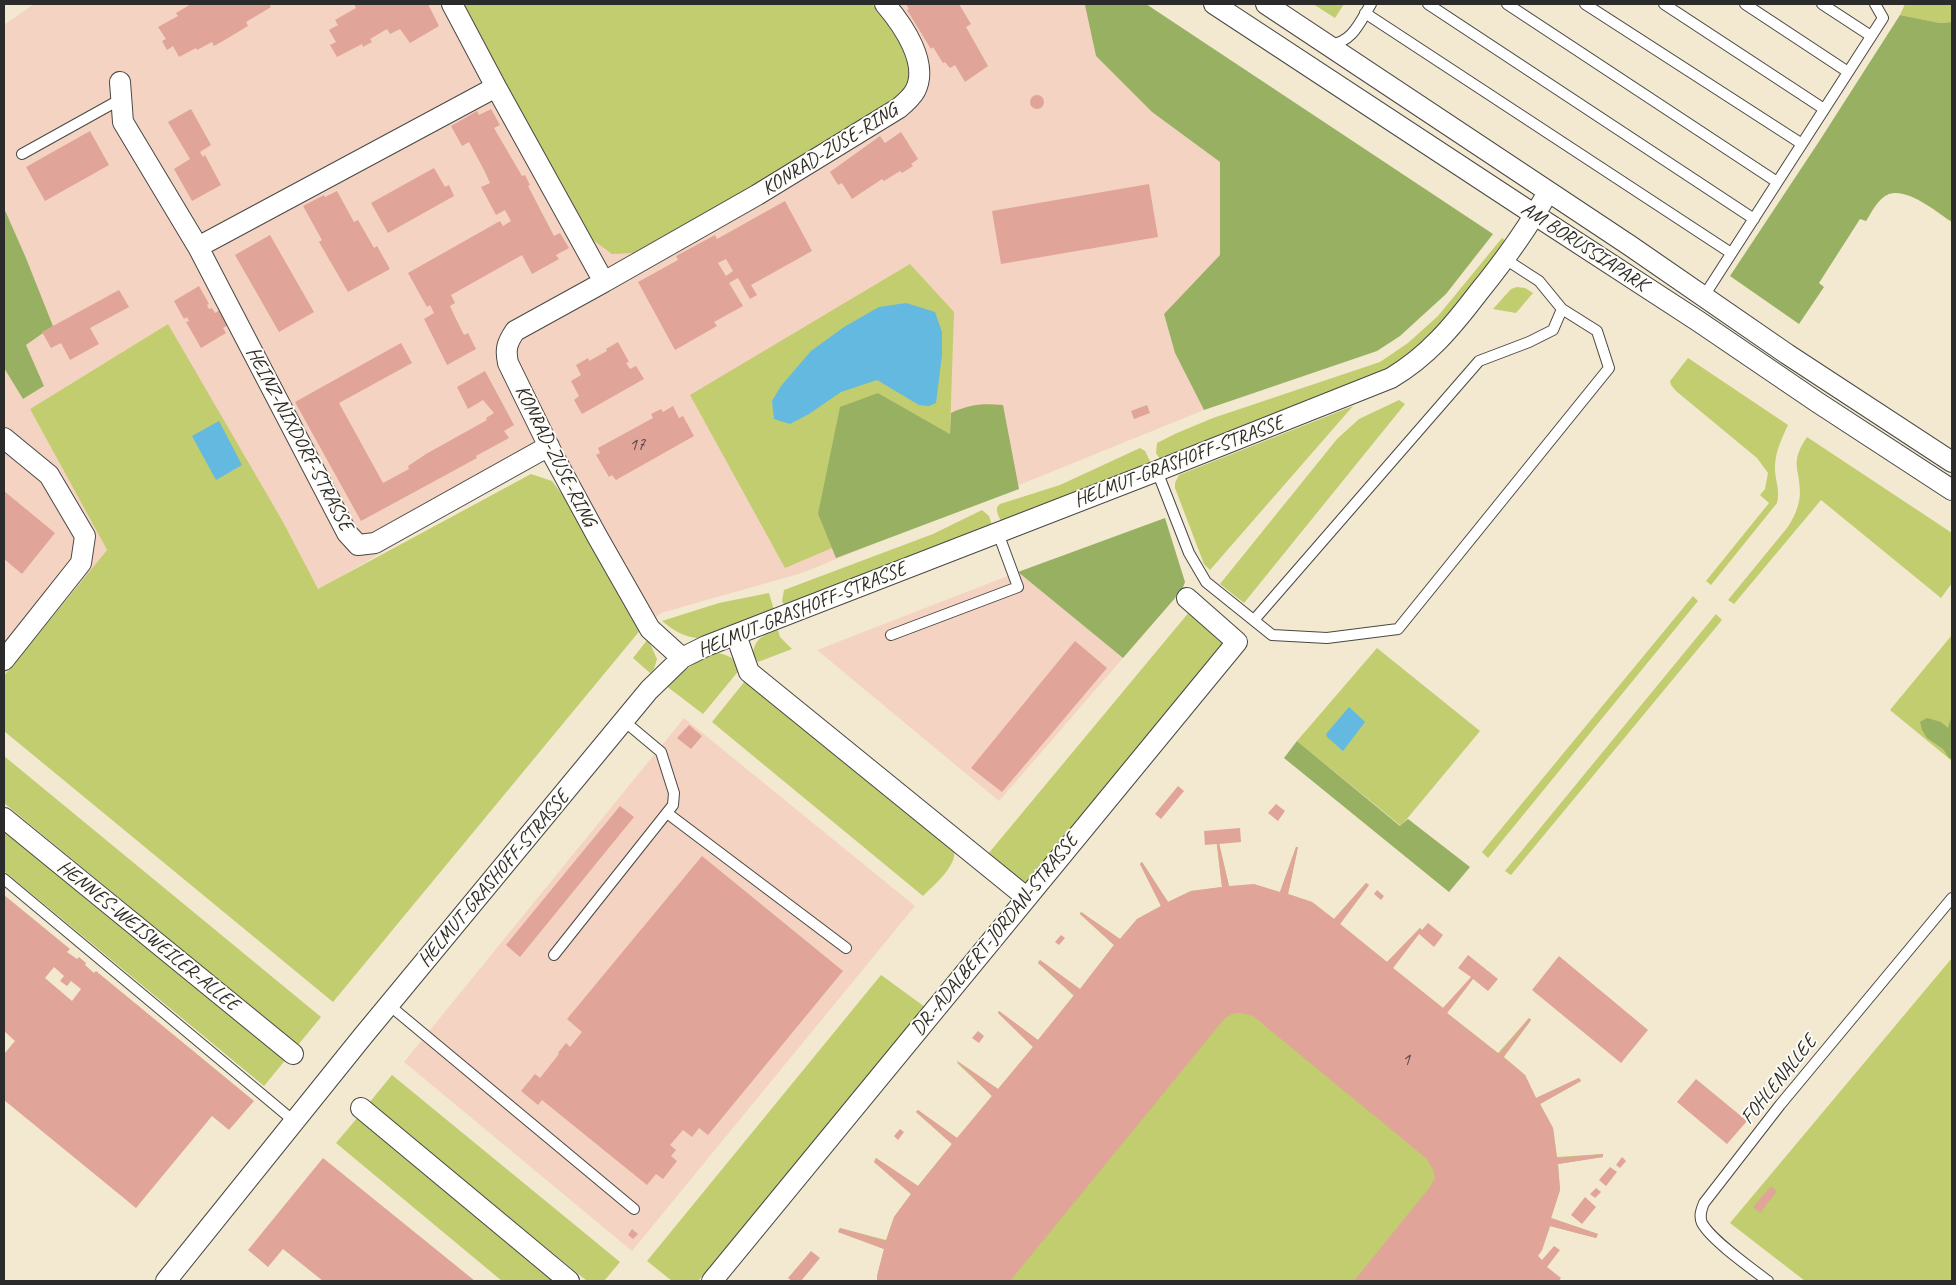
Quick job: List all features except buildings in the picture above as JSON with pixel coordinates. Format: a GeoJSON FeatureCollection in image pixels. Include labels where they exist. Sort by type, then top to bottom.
{"type":"FeatureCollection","features":[{"type":"Feature","properties":{"kind":"street"},"geometry":{"type":"LineString","coordinates":[[452,4],[496,88],[604,282]]}},
{"type":"Feature","properties":{"kind":"street","name":"KONRAD-ZUSE-RING"},"geometry":{"type":"LineString","coordinates":[[682,658],[650,629],[597,536],[548,446],[508,362],[507,343],[515,332],[757,195],[899,108],[908,100],[918,84],[917,56],[900,22],[885,4]]}},
{"type":"Feature","properties":{"kind":"street","name":"AM BORUSSIAPARK"},"geometry":{"type":"LineString","coordinates":[[1214,4],[1952,490]]}},
{"type":"Feature","properties":{"kind":"street","name":"AM BORUSSIAPARK"},"geometry":{"type":"LineString","coordinates":[[1266,4],[1704,296],[1787,354],[1952,462]]}},
{"type":"Feature","properties":{"kind":"street"},"geometry":{"type":"LineString","coordinates":[[198,247],[496,88]]}},
{"type":"Feature","properties":{"kind":"street","name":"HEINZ-NIXDORF-STRASSE"},"geometry":{"type":"LineString","coordinates":[[120,90],[123,122],[198,247],[347,533],[358,545],[376,543],[548,446]]}},
{"type":"Feature","properties":{"kind":"street","name":"HELMUT-GRASHOFF-STRASSE"},"geometry":{"type":"LineString","coordinates":[[166,1281],[389,1005],[624,721],[650,690],[682,658],[706,646],[1375,385],[1406,369],[1436,344],[1505,259],[1548,192]]}},
{"type":"Feature","properties":{"kind":"street"},"geometry":{"type":"LineString","coordinates":[[4,438],[49,475],[85,536],[81,563],[4,660]]}},
{"type":"Feature","properties":{"kind":"street","name":"DR.-ADALBERT-JORDAN-STRASSE"},"geometry":{"type":"LineString","coordinates":[[712,1281],[1237,642],[1187,598]]}},
{"type":"Feature","properties":{"kind":"street"},"geometry":{"type":"LineString","coordinates":[[736,635],[749,672],[1026,897]]}},
{"type":"Feature","properties":{"kind":"street","name":"HENNES-WEISWEILER-ALLEE"},"geometry":{"type":"LineString","coordinates":[[4,818],[293,1054]]}},
{"type":"Feature","properties":{"kind":"street"},"geometry":{"type":"LineString","coordinates":[[361,1108],[569,1281]]}},
{"type":"Feature","properties":{"kind":"lane"},"geometry":{"type":"LineString","coordinates":[[1326,44],[1337,44],[1345,41],[1354,31],[1371,4]]}},
{"type":"Feature","properties":{"kind":"lane"},"geometry":{"type":"LineString","coordinates":[[1428,4],[1754,219]]}},
{"type":"Feature","properties":{"kind":"lane"},"geometry":{"type":"LineString","coordinates":[[1507,4],[1777,182]]}},
{"type":"Feature","properties":{"kind":"lane"},"geometry":{"type":"LineString","coordinates":[[1585,4],[1802,144]]}},
{"type":"Feature","properties":{"kind":"lane"},"geometry":{"type":"LineString","coordinates":[[1664,4],[1824,109]]}},
{"type":"Feature","properties":{"kind":"lane"},"geometry":{"type":"LineString","coordinates":[[1745,4],[1848,72]]}},
{"type":"Feature","properties":{"kind":"lane"},"geometry":{"type":"LineString","coordinates":[[1822,4],[1871,36]]}},
{"type":"Feature","properties":{"kind":"lane"},"geometry":{"type":"LineString","coordinates":[[1704,296],[1883,18],[1875,4]]}},
{"type":"Feature","properties":{"kind":"lane"},"geometry":{"type":"LineString","coordinates":[[1365,13],[1731,253]]}},
{"type":"Feature","properties":{"kind":"lane"},"geometry":{"type":"LineString","coordinates":[[22,154],[120,90]]}},
{"type":"Feature","properties":{"kind":"lane"},"geometry":{"type":"LineString","coordinates":[[1157,471],[1188,553],[1206,582],[1272,635],[1327,638],[1398,629],[1609,368],[1597,331],[1562,310],[1539,281],[1505,259]]}},
{"type":"Feature","properties":{"kind":"lane"},"geometry":{"type":"LineString","coordinates":[[1254,620],[1479,361],[1529,342],[1553,330],[1562,310]]}},
{"type":"Feature","properties":{"kind":"lane"},"geometry":{"type":"LineString","coordinates":[[892,635],[1018,587],[998,533]]}},
{"type":"Feature","properties":{"kind":"lane"},"geometry":{"type":"LineString","coordinates":[[554,955],[673,806],[674,793],[661,752],[624,721]]}},
{"type":"Feature","properties":{"kind":"lane"},"geometry":{"type":"LineString","coordinates":[[667,813],[846,948]]}},
{"type":"Feature","properties":{"kind":"lane"},"geometry":{"type":"LineString","coordinates":[[4,879],[295,1122]]}},
{"type":"Feature","properties":{"kind":"lane","name":"FOHLENALLEE"},"geometry":{"type":"LineString","coordinates":[[1768,1281],[1716,1238],[1702,1221],[1698,1210],[1780,1104],[1952,898]]}},
{"type":"Feature","properties":{"kind":"lane"},"geometry":{"type":"LineString","coordinates":[[389,1005],[634,1209]]}},
{"type":"Feature","properties":{"kind":"shaded area"},"geometry":{"type":"Polygon","coordinates":[[[34,4],[1087,4],[1096,56],[1152,112],[1220,162],[1220,255],[1164,314],[1175,353],[1204,410],[802,573],[661,613],[642,628],[544,458],[318,590],[168,324],[30,409],[107,550],[4,676],[4,368],[23,399],[44,386],[26,345],[53,326],[4,208],[4,25],[34,4]]]}},
{"type":"Feature","properties":{"kind":"shaded area"},"geometry":{"type":"Polygon","coordinates":[[[1018,572],[1123,658],[999,801],[817,650],[1018,572]]]}},
{"type":"Feature","properties":{"kind":"shaded area"},"geometry":{"type":"Polygon","coordinates":[[[684,718],[915,906],[632,1251],[404,1062],[684,718]]]}},
{"type":"Feature","properties":{"kind":"green space"},"geometry":{"type":"Polygon","coordinates":[[[461,4],[872,4],[895,33],[911,62],[907,88],[889,103],[764,184],[633,253],[612,254],[593,240],[461,4]]]}},
{"type":"Feature","properties":{"kind":"green space"},"geometry":{"type":"Polygon","coordinates":[[[1146,4],[1493,234],[1446,294],[1400,336],[1377,351],[1204,410],[1175,353],[1164,314],[1220,255],[1220,162],[1152,112],[1096,56],[1085,5],[1146,4]]]}},
{"type":"Feature","properties":{"kind":"green space"},"geometry":{"type":"Polygon","coordinates":[[[1313,4],[1344,4],[1335,18],[1313,4]]]}},
{"type":"Feature","properties":{"kind":"green space"},"geometry":{"type":"Polygon","coordinates":[[[1905,4],[1952,4],[1952,22],[1940,23],[1900,15],[1905,4]]]}},
{"type":"Feature","properties":{"kind":"green space"},"geometry":{"type":"Polygon","coordinates":[[[1900,15],[1940,23],[1952,22],[1952,222],[1930,207],[1905,194],[1897,193],[1885,196],[1866,221],[1860,219],[1819,283],[1824,287],[1799,324],[1730,276],[1900,15]]]}},
{"type":"Feature","properties":{"kind":"green space"},"geometry":{"type":"Polygon","coordinates":[[[4,208],[53,326],[26,345],[44,386],[23,399],[4,368],[4,208]]]}},
{"type":"Feature","properties":{"kind":"green space"},"geometry":{"type":"Polygon","coordinates":[[[1502,238],[1506,241],[1448,316],[1422,344],[1397,364],[1378,375],[1160,459],[1156,453],[1157,443],[1213,418],[1380,362],[1408,343],[1438,316],[1502,238]]]}},
{"type":"Feature","properties":{"kind":"green space"},"geometry":{"type":"Polygon","coordinates":[[[910,264],[954,312],[950,434],[878,393],[818,514],[832,548],[785,568],[690,395],[910,264]]]}},
{"type":"Feature","properties":{"kind":"green space"},"geometry":{"type":"Polygon","coordinates":[[[1517,287],[1525,288],[1533,293],[1516,313],[1493,309],[1511,289],[1517,287]]]}},
{"type":"Feature","properties":{"kind":"green space"},"geometry":{"type":"Polygon","coordinates":[[[168,324],[283,522],[318,589],[531,474],[552,481],[567,501],[642,628],[333,1002],[4,731],[4,676],[107,550],[30,409],[168,324]]]}},
{"type":"Feature","properties":{"kind":"green space"},"geometry":{"type":"Polygon","coordinates":[[[1688,358],[1788,425],[1776,459],[1777,503],[1711,585],[1706,581],[1769,503],[1760,495],[1765,489],[1768,473],[1757,458],[1671,385],[1670,381],[1688,358]]]}},
{"type":"Feature","properties":{"kind":"green space"},"geometry":{"type":"Polygon","coordinates":[[[878,393],[950,434],[951,413],[977,405],[1003,405],[1019,489],[836,558],[818,514],[840,407],[878,393]]]}},
{"type":"Feature","properties":{"kind":"green space"},"geometry":{"type":"Polygon","coordinates":[[[1399,400],[1405,404],[1244,603],[1220,584],[1337,439],[1359,419],[1399,400]]]}},
{"type":"Feature","properties":{"kind":"green space"},"geometry":{"type":"Polygon","coordinates":[[[1353,406],[1210,570],[1204,564],[1175,488],[1179,475],[1353,406]]]}},
{"type":"Feature","properties":{"kind":"green space"},"geometry":{"type":"Polygon","coordinates":[[[1807,437],[1952,533],[1952,583],[1941,598],[1821,500],[1734,604],[1728,600],[1787,528],[1794,516],[1800,494],[1797,460],[1807,437]]]}},
{"type":"Feature","properties":{"kind":"green space"},"geometry":{"type":"Polygon","coordinates":[[[1140,448],[1145,451],[1151,463],[1001,521],[997,510],[1000,504],[1060,485],[1140,448]]]}},
{"type":"Feature","properties":{"kind":"green space"},"geometry":{"type":"Polygon","coordinates":[[[982,510],[989,516],[992,525],[784,605],[782,601],[784,590],[933,534],[982,510]]]}},
{"type":"Feature","properties":{"kind":"green space"},"geometry":{"type":"Polygon","coordinates":[[[1165,518],[1185,582],[1182,590],[1123,658],[1018,572],[1165,518]]]}},
{"type":"Feature","properties":{"kind":"green space"},"geometry":{"type":"Polygon","coordinates":[[[769,593],[774,610],[723,631],[703,637],[697,638],[682,634],[662,621],[719,603],[769,593]]]}},
{"type":"Feature","properties":{"kind":"green space"},"geometry":{"type":"Polygon","coordinates":[[[1693,596],[1698,601],[1488,858],[1482,852],[1693,596]]]}},
{"type":"Feature","properties":{"kind":"green space"},"geometry":{"type":"Polygon","coordinates":[[[1190,611],[1226,642],[1025,884],[988,854],[1190,611]]]}},
{"type":"Feature","properties":{"kind":"green space"},"geometry":{"type":"Polygon","coordinates":[[[1716,614],[1722,620],[1511,875],[1505,871],[1716,614]]]}},
{"type":"Feature","properties":{"kind":"green space"},"geometry":{"type":"Polygon","coordinates":[[[778,630],[780,637],[792,649],[758,662],[753,655],[755,645],[764,636],[778,630]]]}},
{"type":"Feature","properties":{"kind":"green space"},"geometry":{"type":"Polygon","coordinates":[[[1952,635],[1952,761],[1890,710],[1952,635]]]}},
{"type":"Feature","properties":{"kind":"green space"},"geometry":{"type":"Polygon","coordinates":[[[648,639],[657,659],[654,669],[650,673],[633,658],[648,639]]]}},
{"type":"Feature","properties":{"kind":"green space"},"geometry":{"type":"Polygon","coordinates":[[[1377,648],[1480,731],[1401,826],[1297,741],[1377,648]]]}},
{"type":"Feature","properties":{"kind":"green space"},"geometry":{"type":"Polygon","coordinates":[[[718,653],[732,658],[741,668],[703,714],[665,685],[698,661],[718,653]]]}},
{"type":"Feature","properties":{"kind":"green space"},"geometry":{"type":"Polygon","coordinates":[[[745,681],[954,850],[954,856],[949,869],[923,896],[712,722],[745,681]]]}},
{"type":"Feature","properties":{"kind":"green space"},"geometry":{"type":"Polygon","coordinates":[[[1952,715],[1952,759],[1949,758],[1943,749],[1927,738],[1920,722],[1927,718],[1941,722],[1948,728],[1952,715]]]}},
{"type":"Feature","properties":{"kind":"green space"},"geometry":{"type":"Polygon","coordinates":[[[1297,741],[1400,826],[1408,819],[1470,867],[1449,892],[1284,758],[1297,741]]]}},
{"type":"Feature","properties":{"kind":"green space"},"geometry":{"type":"Polygon","coordinates":[[[4,756],[321,1017],[298,1045],[4,803],[4,756]]]}},
{"type":"Feature","properties":{"kind":"green space"},"geometry":{"type":"Polygon","coordinates":[[[4,826],[287,1058],[264,1086],[4,871],[4,826]]]}},
{"type":"Feature","properties":{"kind":"green space"},"geometry":{"type":"Polygon","coordinates":[[[1218,838],[1229,886],[1280,892],[1296,847],[1298,847],[1288,894],[1312,902],[1334,919],[1366,883],[1369,885],[1340,924],[1387,962],[1420,928],[1422,930],[1393,968],[1443,1008],[1475,974],[1447,1013],[1498,1053],[1529,1018],[1531,1020],[1504,1057],[1525,1075],[1536,1098],[1579,1078],[1581,1081],[1540,1104],[1553,1128],[1557,1157],[1603,1154],[1603,1157],[1558,1164],[1560,1190],[1551,1218],[1598,1234],[1596,1238],[1550,1226],[1542,1250],[1517,1281],[877,1281],[884,1249],[838,1232],[840,1228],[886,1240],[894,1217],[911,1194],[874,1162],[876,1158],[918,1186],[952,1144],[916,1112],[918,1110],[957,1138],[992,1096],[957,1063],[998,1089],[1033,1047],[998,1013],[999,1011],[1038,1040],[1074,996],[1038,963],[1040,960],[1080,989],[1114,945],[1080,914],[1081,912],[1120,939],[1137,919],[1161,906],[1140,864],[1142,862],[1168,902],[1191,891],[1222,887],[1216,839],[1218,838]]]}},
{"type":"Feature","properties":{"kind":"green space"},"geometry":{"type":"Polygon","coordinates":[[[1952,958],[1952,1281],[1805,1281],[1730,1223],[1952,958]]]}},
{"type":"Feature","properties":{"kind":"green space"},"geometry":{"type":"Polygon","coordinates":[[[881,975],[925,1007],[698,1281],[672,1281],[647,1261],[881,975]]]}},
{"type":"Feature","properties":{"kind":"green space"},"geometry":{"type":"Polygon","coordinates":[[[392,1075],[620,1262],[604,1281],[587,1281],[369,1103],[392,1075]]]}},
{"type":"Feature","properties":{"kind":"green space"},"geometry":{"type":"Polygon","coordinates":[[[358,1117],[558,1281],[502,1281],[336,1143],[358,1117]]]}},
{"type":"Feature","properties":{"kind":"water"},"geometry":{"type":"Polygon","coordinates":[[[906,303],[935,312],[942,332],[942,355],[936,403],[929,406],[919,405],[877,380],[841,392],[809,414],[790,424],[774,419],[772,401],[781,386],[811,351],[844,327],[879,307],[906,303]]]}},
{"type":"Feature","properties":{"kind":"water"},"geometry":{"type":"Polygon","coordinates":[[[219,421],[242,465],[216,480],[192,436],[219,421]]]}},
{"type":"Feature","properties":{"kind":"water"},"geometry":{"type":"Polygon","coordinates":[[[1349,707],[1365,722],[1343,751],[1326,734],[1349,707]]]}}]}
